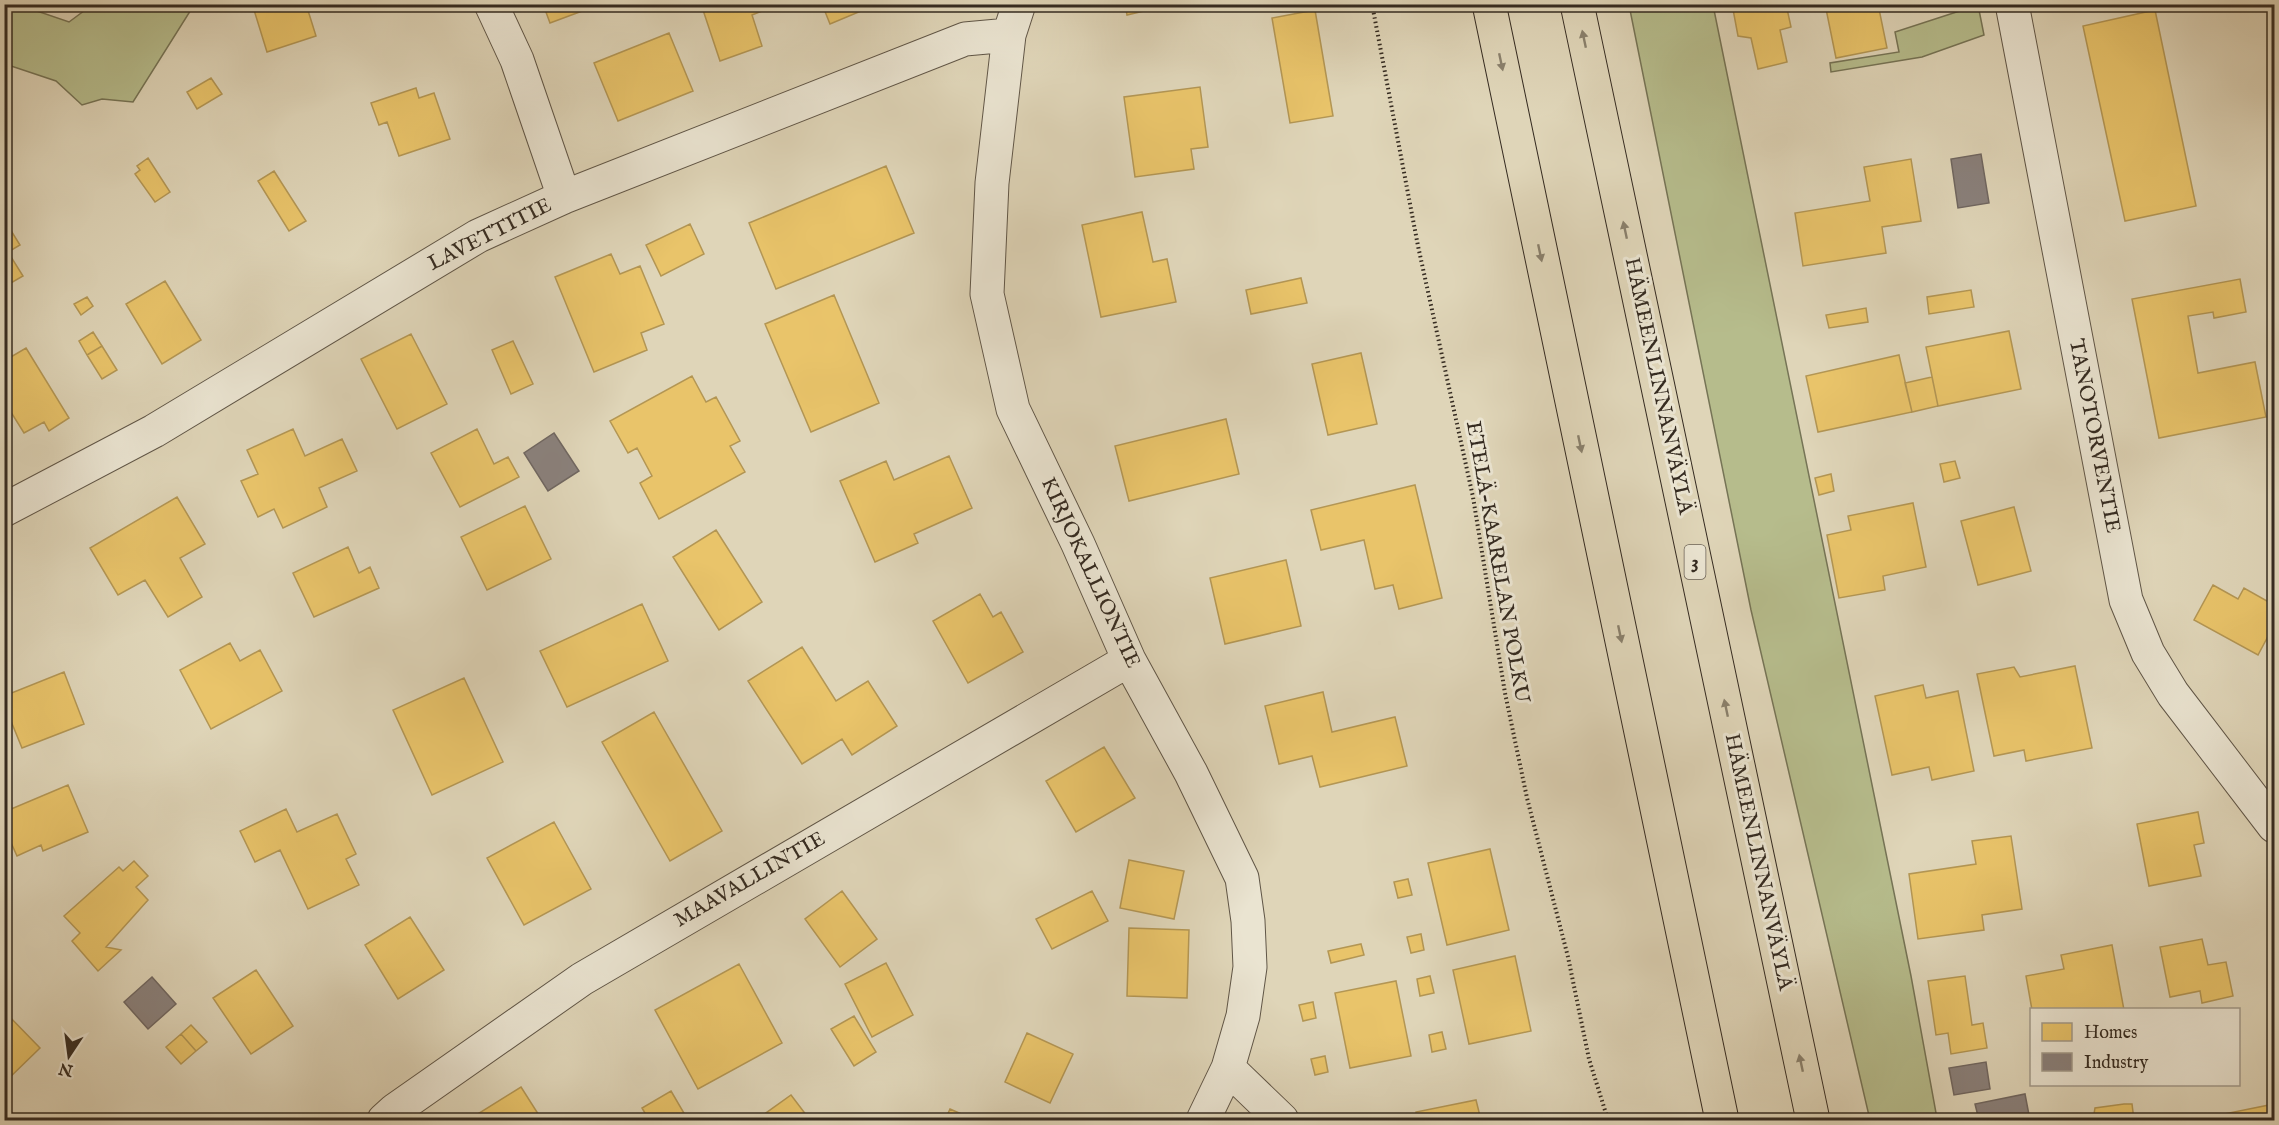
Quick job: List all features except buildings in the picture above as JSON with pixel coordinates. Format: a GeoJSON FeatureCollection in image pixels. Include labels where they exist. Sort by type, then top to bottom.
{"type":"FeatureCollection","features":[{"type":"Feature","properties":{"kind":"highway"},"geometry":{"type":"LineString","coordinates":[[1489,4],[1722,1120]]}},
{"type":"Feature","properties":{"kind":"highway","name":"HÄMEENLINNANVÄYLÄ"},"geometry":{"type":"LineString","coordinates":[[1577,4],[1813,1120]]}},
{"type":"Feature","properties":{"kind":"street"},"geometry":{"type":"LineString","coordinates":[[491,4],[517,60],[564,197]]}},
{"type":"Feature","properties":{"kind":"street","name":"KIRJOKALLIONTIE"},"geometry":{"type":"LineString","coordinates":[[1019,4],[1009,35],[992,183],[987,294],[1013,409],[1078,544],[1129,660],[1191,773],[1242,878],[1248,921],[1250,967],[1243,1016],[1228,1068],[1203,1120]]}},
{"type":"Feature","properties":{"kind":"street","name":"TANOTORVENTIE"},"geometry":{"type":"LineString","coordinates":[[2012,4],[2126,600],[2148,653],[2173,694],[2274,826]]}},
{"type":"Feature","properties":{"kind":"street","name":"LAVETTITIE"},"geometry":{"type":"LineString","coordinates":[[9,500],[154,431],[478,236],[564,197],[965,39],[1009,35]]}},
{"type":"Feature","properties":{"kind":"street","name":"MAAVALLINTIE"},"geometry":{"type":"LineString","coordinates":[[384,1120],[394,1110],[582,979],[1129,660]]}},
{"type":"Feature","properties":{"kind":"street"},"geometry":{"type":"LineString","coordinates":[[1228,1068],[1282,1120]]}},
{"type":"Feature","properties":{"kind":"path","name":"ETELÄ-KAARELAN POLKU"},"geometry":{"type":"LineString","coordinates":[[1372,4],[1418,246],[1473,497],[1505,693],[1527,798],[1568,957],[1589,1059],[1608,1120]]}},
{"type":"Feature","properties":{"kind":"green space"},"geometry":{"type":"Polygon","coordinates":[[[5,4],[32,5],[31,9],[69,22],[92,5],[194,5],[133,102],[102,99],[82,105],[56,81],[5,64],[5,4]]]}},
{"type":"Feature","properties":{"kind":"green space"},"geometry":{"type":"Polygon","coordinates":[[[1629,5],[1713,5],[1911,976],[1936,1113],[1942,1120],[1870,1120],[1751,610],[1629,5]]]}},
{"type":"Feature","properties":{"kind":"green space"},"geometry":{"type":"Polygon","coordinates":[[[1978,5],[1984,35],[1922,57],[1831,72],[1830,63],[1899,52],[1895,32],[1978,5]]]}}]}
